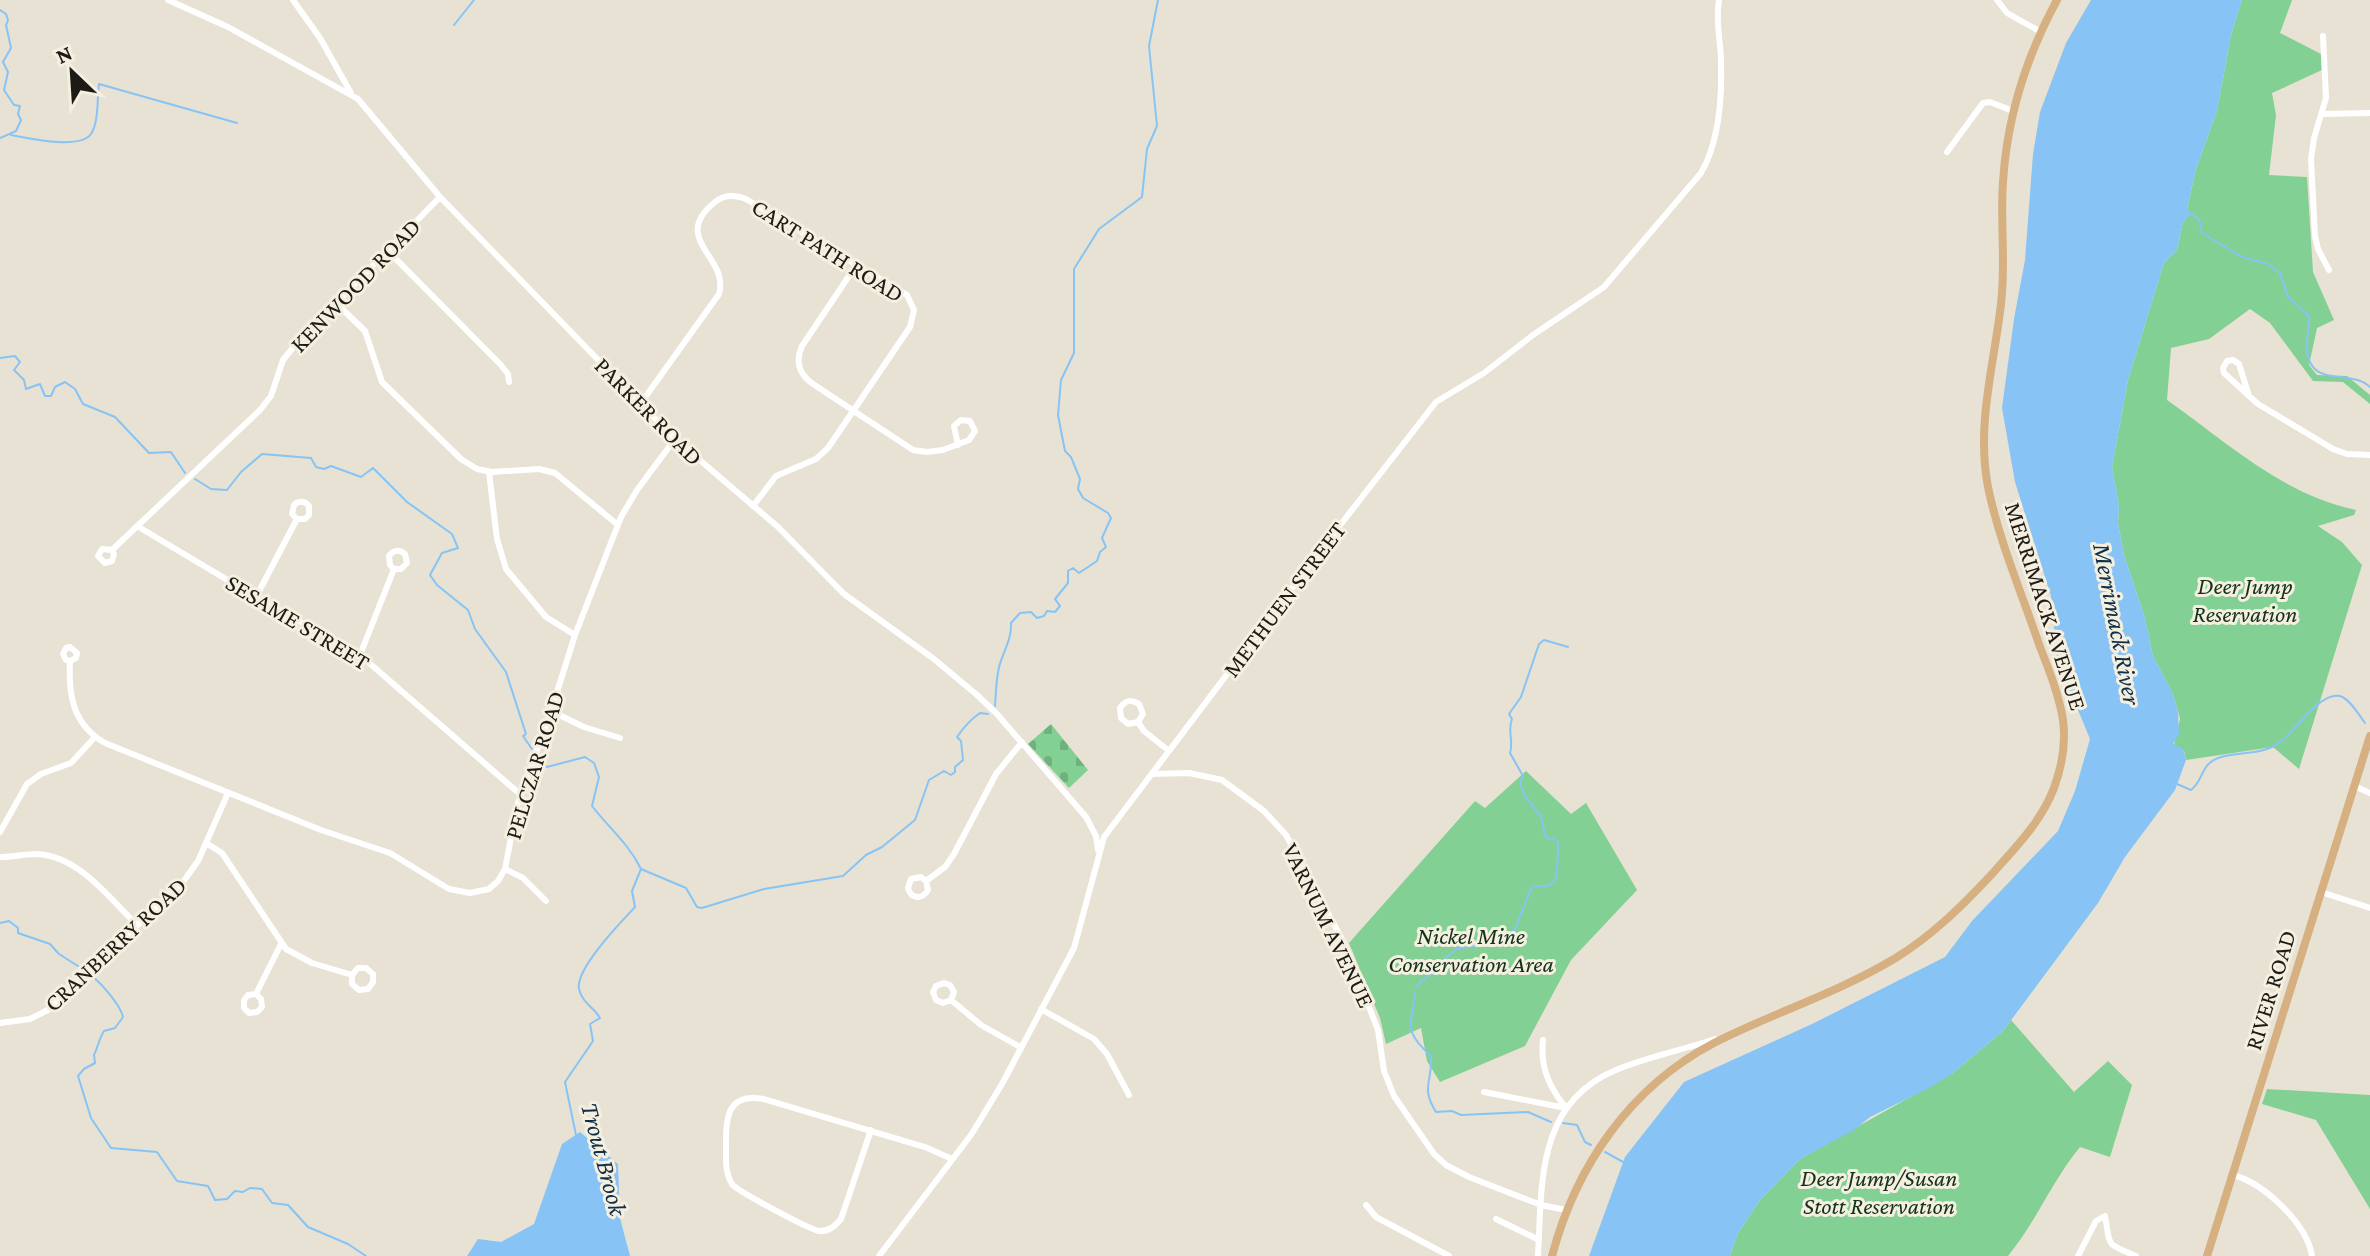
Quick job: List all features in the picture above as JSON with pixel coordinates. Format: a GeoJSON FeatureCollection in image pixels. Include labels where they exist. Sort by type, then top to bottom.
{"type":"FeatureCollection","features":[{"type":"Feature","properties":{"kind":"main road","name":"MERRIMACK AVENUE"},"geometry":{"type":"LineString","coordinates":[[1552,1256],[1566,1210],[1598,1148],[1634,1104],[1680,1064],[1716,1042],[1871,972],[1926,938],[1956,912],[2027,835],[2045,809],[2058,779],[2064,744],[2060,708],[1997,521],[1985,471],[1984,420],[2002,293],[2003,182],[2013,111],[2030,55],[2057,0]]}},
{"type":"Feature","properties":{"kind":"main road","name":"RIVER ROAD"},"geometry":{"type":"LineString","coordinates":[[2207,1256],[2370,736]]}},
{"type":"Feature","properties":{"kind":"street","name":"PARKER ROAD"},"geometry":{"type":"LineString","coordinates":[[168,0],[228,27],[353,96],[440,197],[675,439],[786,535],[844,594],[956,676],[997,714],[1091,824],[1096,836],[1097,857]]}},
{"type":"Feature","properties":{"kind":"street"},"geometry":{"type":"LineString","coordinates":[[293,0],[320,38],[353,96]]}},
{"type":"Feature","properties":{"kind":"street","name":"METHUEN STREET"},"geometry":{"type":"LineString","coordinates":[[879,1256],[981,1121],[1074,948],[1097,857],[1108,830],[1428,411],[1441,398],[1484,373],[1604,287],[1695,183],[1707,163],[1717,122],[1721,61],[1717,30],[1719,0]]}},
{"type":"Feature","properties":{"kind":"street"},"geometry":{"type":"LineString","coordinates":[[1997,0],[2007,13],[2041,32]]}},
{"type":"Feature","properties":{"kind":"street"},"geometry":{"type":"LineString","coordinates":[[2323,36],[2326,87],[2312,152],[2314,225],[2317,245],[2329,270]]}},
{"type":"Feature","properties":{"kind":"street"},"geometry":{"type":"LineString","coordinates":[[1947,152],[1983,103],[1990,102],[2013,111]]}},
{"type":"Feature","properties":{"kind":"street"},"geometry":{"type":"LineString","coordinates":[[2322,114],[2370,113]]}},
{"type":"Feature","properties":{"kind":"street","name":"CART PATH ROAD"},"geometry":{"type":"LineString","coordinates":[[641,403],[719,294],[719,272],[701,246],[697,234],[700,220],[717,200],[729,196],[742,197],[907,295],[914,314],[907,332],[853,411],[820,456],[781,472],[753,506]]}},
{"type":"Feature","properties":{"kind":"street","name":"KENWOOD ROAD"},"geometry":{"type":"LineString","coordinates":[[112,550],[260,410],[271,396],[283,360],[440,197]]}},
{"type":"Feature","properties":{"kind":"street"},"geometry":{"type":"LineString","coordinates":[[387,250],[500,364],[508,374],[509,382]]}},
{"type":"Feature","properties":{"kind":"street"},"geometry":{"type":"LineString","coordinates":[[857,264],[805,341],[798,357],[800,369],[805,377],[913,450],[932,452],[958,445]]}},
{"type":"Feature","properties":{"kind":"street"},"geometry":{"type":"LineString","coordinates":[[336,303],[365,331],[382,382],[461,459],[489,472],[539,469],[555,473],[618,525]]}},
{"type":"Feature","properties":{"kind":"street"},"geometry":{"type":"LineString","coordinates":[[2249,396],[2239,364],[2227,361],[2223,365],[2224,373],[2249,396],[2333,449],[2347,454],[2370,455]]}},
{"type":"Feature","properties":{"kind":"street","name":"PELCZAR ROAD"},"geometry":{"type":"LineString","coordinates":[[95,737],[119,750],[228,793],[390,853],[455,891],[470,893],[489,889],[505,869],[521,795],[575,635],[618,525],[631,498],[675,439]]}},
{"type":"Feature","properties":{"kind":"street"},"geometry":{"type":"LineString","coordinates":[[489,472],[499,549],[506,569],[546,617],[575,635]]}},
{"type":"Feature","properties":{"kind":"street"},"geometry":{"type":"LineString","coordinates":[[256,597],[297,519]]}},
{"type":"Feature","properties":{"kind":"street","name":"SESAME STREET"},"geometry":{"type":"LineString","coordinates":[[137,526],[360,655],[521,795]]}},
{"type":"Feature","properties":{"kind":"street"},"geometry":{"type":"LineString","coordinates":[[360,655],[394,569]]}},
{"type":"Feature","properties":{"kind":"street"},"geometry":{"type":"LineString","coordinates":[[0,832],[27,784],[41,774],[71,763],[95,737],[83,724],[71,699],[70,661]]}},
{"type":"Feature","properties":{"kind":"street"},"geometry":{"type":"LineString","coordinates":[[551,711],[584,727],[620,738]]}},
{"type":"Feature","properties":{"kind":"street"},"geometry":{"type":"LineString","coordinates":[[1138,722],[1144,731],[1169,751]]}},
{"type":"Feature","properties":{"kind":"street"},"geometry":{"type":"LineString","coordinates":[[926,881],[949,862],[996,774],[1022,742]]}},
{"type":"Feature","properties":{"kind":"street","name":"VARNUM AVENUE"},"geometry":{"type":"LineString","coordinates":[[1152,774],[1189,773],[1222,780],[1281,828],[1298,854],[1344,943],[1378,1030],[1384,1071],[1390,1088],[1434,1154],[1446,1165],[1469,1177],[1541,1205],[1566,1210]]}},
{"type":"Feature","properties":{"kind":"street"},"geometry":{"type":"LineString","coordinates":[[2354,786],[2370,793]]}},
{"type":"Feature","properties":{"kind":"street","name":"CRANBERRY ROAD"},"geometry":{"type":"LineString","coordinates":[[0,1023],[30,1019],[48,1010],[189,875],[228,793]]}},
{"type":"Feature","properties":{"kind":"street"},"geometry":{"type":"LineString","coordinates":[[206,843],[222,853],[281,944],[299,958],[352,975]]}},
{"type":"Feature","properties":{"kind":"street"},"geometry":{"type":"LineString","coordinates":[[0,857],[36,854],[63,860],[83,873],[137,925]]}},
{"type":"Feature","properties":{"kind":"street"},"geometry":{"type":"LineString","coordinates":[[505,869],[523,878],[546,901]]}},
{"type":"Feature","properties":{"kind":"street"},"geometry":{"type":"LineString","coordinates":[[2321,892],[2370,908]]}},
{"type":"Feature","properties":{"kind":"street"},"geometry":{"type":"LineString","coordinates":[[256,994],[281,944]]}},
{"type":"Feature","properties":{"kind":"street"},"geometry":{"type":"LineString","coordinates":[[951,1000],[981,1025],[1020,1047]]}},
{"type":"Feature","properties":{"kind":"street"},"geometry":{"type":"LineString","coordinates":[[1041,1009],[1094,1039],[1107,1054],[1129,1095]]}},
{"type":"Feature","properties":{"kind":"street"},"geometry":{"type":"LineString","coordinates":[[1538,1256],[1549,1144],[1566,1108],[1585,1089],[1611,1072],[1748,1028]]}},
{"type":"Feature","properties":{"kind":"street"},"geometry":{"type":"LineString","coordinates":[[1543,1040],[1544,1072],[1566,1108]]}},
{"type":"Feature","properties":{"kind":"street"},"geometry":{"type":"LineString","coordinates":[[1484,1092],[1566,1108]]}},
{"type":"Feature","properties":{"kind":"street"},"geometry":{"type":"LineString","coordinates":[[871,1130],[841,1219],[827,1230],[817,1231],[804,1226],[736,1188],[728,1175],[727,1119],[730,1109],[746,1098],[764,1099],[871,1130],[934,1150],[952,1159]]}},
{"type":"Feature","properties":{"kind":"street"},"geometry":{"type":"LineString","coordinates":[[2233,1175],[2250,1181],[2283,1209],[2307,1235],[2312,1256]]}},
{"type":"Feature","properties":{"kind":"street"},"geometry":{"type":"LineString","coordinates":[[1366,1205],[1376,1217],[1449,1256]]}},
{"type":"Feature","properties":{"kind":"street"},"geometry":{"type":"LineString","coordinates":[[2078,1256],[2096,1221],[2105,1216],[2110,1244],[2136,1256]]}},
{"type":"Feature","properties":{"kind":"street"},"geometry":{"type":"LineString","coordinates":[[1496,1219],[1539,1240]]}},
{"type":"Feature","properties":{"kind":"green space","name":"Deer Jump Reservation"},"geometry":{"type":"Polygon","coordinates":[[[2242,0],[2292,0],[2280,33],[2321,54],[2322,70],[2272,93],[2276,115],[2269,175],[2307,177],[2313,272],[2334,320],[2317,328],[2309,365],[2317,375],[2347,376],[2370,395],[2370,404],[2343,382],[2313,381],[2270,323],[2250,309],[2209,339],[2171,348],[2167,400],[2279,479],[2303,492],[2356,510],[2354,515],[2318,526],[2342,542],[2362,565],[2299,769],[2273,747],[2186,760],[2184,751],[2174,745],[2180,719],[2172,692],[2153,656],[2145,618],[2124,555],[2112,467],[2128,380],[2164,263],[2177,250],[2183,222],[2190,214],[2187,209],[2196,169],[2217,111],[2231,35],[2242,0]]]}},
{"type":"Feature","properties":{"kind":"green space"},"geometry":{"type":"Polygon","coordinates":[[[1051,724],[1088,770],[1069,788],[1028,744],[1051,724]]]}},
{"type":"Feature","properties":{"kind":"green space","name":"Nickel Mine Conservation Area"},"geometry":{"type":"Polygon","coordinates":[[[1526,771],[1571,814],[1586,803],[1637,890],[1571,960],[1525,1046],[1440,1082],[1427,1061],[1421,1028],[1386,1044],[1380,1018],[1349,943],[1475,801],[1485,808],[1526,771]]]}},
{"type":"Feature","properties":{"kind":"green space","name":"Deer Jump/Susan Stott Reservation"},"geometry":{"type":"Polygon","coordinates":[[[2011,1020],[2074,1092],[2108,1061],[2132,1085],[2110,1157],[2080,1147],[2008,1256],[1730,1256],[1738,1233],[1760,1200],[1800,1159],[1953,1073],[2003,1031],[2011,1020]]]}},
{"type":"Feature","properties":{"kind":"green space"},"geometry":{"type":"Polygon","coordinates":[[[2267,1089],[2370,1095],[2370,1209],[2316,1120],[2262,1104],[2267,1089]]]}},
{"type":"Feature","properties":{"kind":"water","name":"Merrimack River"},"geometry":{"type":"Polygon","coordinates":[[[2091,0],[2242,0],[2231,35],[2217,111],[2196,169],[2187,209],[2191,214],[2183,222],[2177,250],[2164,263],[2128,380],[2112,467],[2124,555],[2145,618],[2153,656],[2172,692],[2178,711],[2179,734],[2173,744],[2183,749],[2186,760],[2175,790],[2125,857],[2098,903],[2003,1031],[1953,1073],[1800,1159],[1760,1200],[1738,1233],[1730,1256],[1589,1256],[1625,1157],[1684,1082],[1812,1024],[1945,957],[1972,921],[2058,831],[2075,791],[2090,739],[2057,659],[2051,596],[2015,482],[2002,408],[2025,260],[2033,154],[2040,112],[2066,43],[2091,0]]]}},
{"type":"Feature","properties":{"kind":"water"},"geometry":{"type":"Polygon","coordinates":[[[580,1132],[618,1164],[620,1218],[630,1256],[467,1256],[478,1239],[501,1242],[534,1224],[562,1144],[580,1132]]]}},
{"type":"Feature","properties":{"kind":"waterway"},"geometry":{"type":"LineString","coordinates":[[454,25],[474,0]]}},
{"type":"Feature","properties":{"kind":"waterway"},"geometry":{"type":"LineString","coordinates":[[995,706],[998,672],[1009,640],[1011,623],[1020,613],[1031,612],[1037,618],[1047,611],[1055,612],[1060,606],[1055,599],[1068,583],[1068,571],[1073,568],[1079,573],[1097,561],[1106,547],[1102,538],[1111,518],[1083,498],[1078,489],[1080,479],[1071,457],[1065,451],[1058,415],[1061,380],[1074,353],[1074,269],[1099,229],[1142,197],[1147,149],[1157,126],[1149,46],[1158,0]]}},
{"type":"Feature","properties":{"kind":"waterway","name":"Trout Brook"},"geometry":{"type":"LineString","coordinates":[[0,10],[8,20],[6,25],[11,48],[3,62],[8,72],[4,90],[14,105],[20,106],[18,114],[21,120],[16,131],[0,138]]}},
{"type":"Feature","properties":{"kind":"waterway"},"geometry":{"type":"LineString","coordinates":[[11,135],[53,142],[85,139],[91,134],[95,123],[99,84],[237,123]]}},
{"type":"Feature","properties":{"kind":"waterway"},"geometry":{"type":"LineString","coordinates":[[2190,213],[2199,219],[2202,233],[2242,257],[2268,264],[2280,273],[2288,297],[2309,316],[2307,348],[2309,361],[2315,369],[2370,387]]}},
{"type":"Feature","properties":{"kind":"waterway","name":"Trout Brook"},"geometry":{"type":"LineString","coordinates":[[0,358],[15,356],[20,362],[14,370],[24,380],[26,389],[40,384],[45,396],[51,396],[55,387],[65,382],[75,389],[83,404],[115,417],[149,453],[171,452],[185,473]]}},
{"type":"Feature","properties":{"kind":"waterway","name":"Trout Brook"},"geometry":{"type":"LineString","coordinates":[[195,479],[211,489],[227,490],[241,472],[262,454],[311,458],[316,467],[324,469],[331,466],[361,477],[373,468],[407,502],[452,534],[458,548],[442,553],[430,575],[437,585],[468,610],[475,629],[506,672],[526,734],[523,736],[532,749]]}},
{"type":"Feature","properties":{"kind":"waterway"},"geometry":{"type":"LineString","coordinates":[[1416,988],[1457,949],[1502,941],[1515,929],[1532,886],[1548,886],[1555,880],[1558,842],[1554,838],[1547,839],[1541,816],[1524,795],[1520,783],[1523,776],[1510,753],[1512,719],[1509,714],[1521,697],[1539,644],[1544,640],[1568,647]]}},
{"type":"Feature","properties":{"kind":"waterway"},"geometry":{"type":"LineString","coordinates":[[2177,784],[2191,790],[2212,761],[2268,749],[2283,740],[2309,712],[2332,696],[2347,700],[2365,723]]}},
{"type":"Feature","properties":{"kind":"waterway"},"geometry":{"type":"LineString","coordinates":[[641,869],[686,888],[697,907],[702,908],[764,889],[843,876],[866,855],[882,847],[915,820],[929,780],[944,771],[951,775],[963,760],[961,741],[957,737],[980,713],[988,714]]}},
{"type":"Feature","properties":{"kind":"waterway","name":"Trout Brook"},"geometry":{"type":"LineString","coordinates":[[538,760],[547,767],[585,757],[594,763],[599,777],[592,806],[625,844],[641,869],[632,891],[635,907],[600,946],[580,980],[579,989],[583,998],[600,1018],[590,1024],[593,1041],[565,1082],[576,1135]]}},
{"type":"Feature","properties":{"kind":"waterway"},"geometry":{"type":"LineString","coordinates":[[0,923],[9,921],[18,928],[18,933],[50,944],[81,968]]}},
{"type":"Feature","properties":{"kind":"waterway"},"geometry":{"type":"LineString","coordinates":[[92,976],[110,995],[123,1017],[115,1028],[104,1031],[94,1055],[95,1063],[78,1076],[91,1118],[111,1148],[157,1152],[177,1181],[208,1186],[215,1200],[227,1199],[235,1191],[262,1189],[272,1203],[288,1205],[308,1227],[348,1244],[366,1256]]}},
{"type":"Feature","properties":{"kind":"waterway"},"geometry":{"type":"LineString","coordinates":[[1415,993],[1412,1033],[1431,1056],[1428,1090],[1436,1112],[1452,1111],[1461,1115],[1528,1112],[1551,1122]]}},
{"type":"Feature","properties":{"kind":"waterway"},"geometry":{"type":"LineString","coordinates":[[1563,1123],[1577,1125],[1585,1142],[1591,1145]]}},
{"type":"Feature","properties":{"kind":"waterway"},"geometry":{"type":"LineString","coordinates":[[1605,1152],[1625,1163]]}}]}
